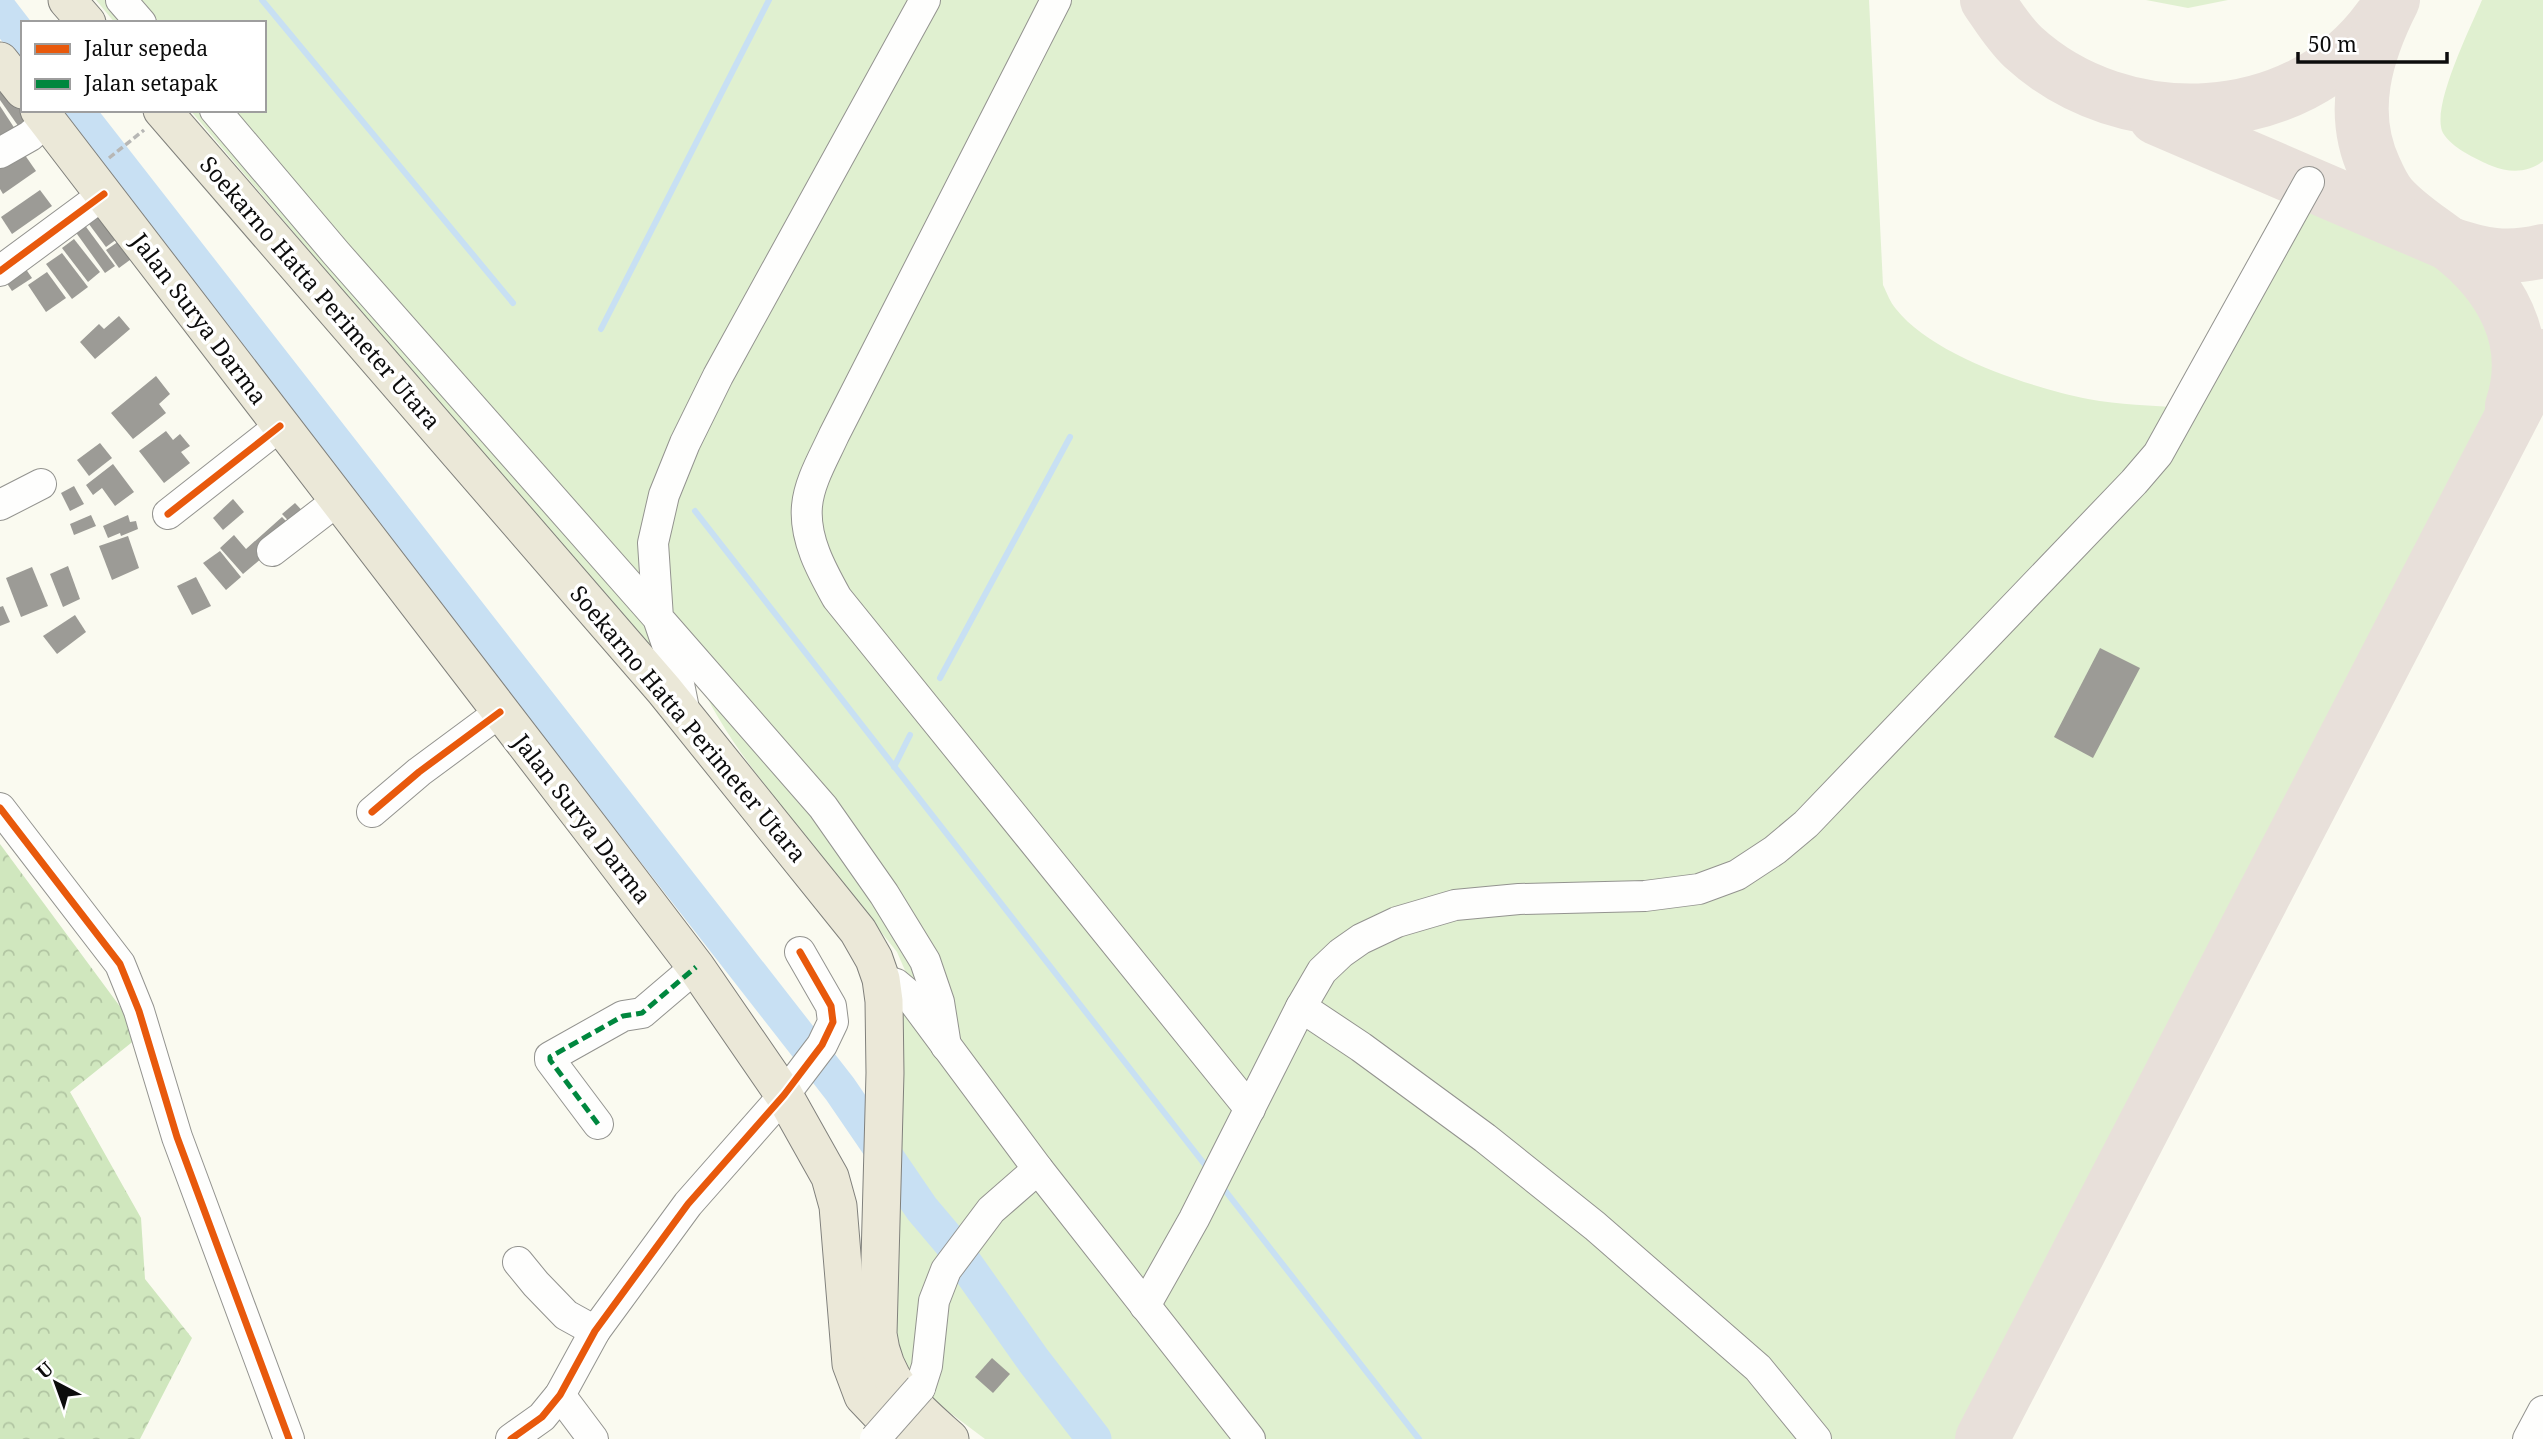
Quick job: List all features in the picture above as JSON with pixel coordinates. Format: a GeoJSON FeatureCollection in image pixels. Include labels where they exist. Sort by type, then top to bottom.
{"type":"FeatureCollection","features":[{"type":"Feature","properties":{"kind":"main road"},"geometry":{"type":"LineString","coordinates":[[67,0],[85,21]]}},
{"type":"Feature","properties":{"kind":"main road"},"geometry":{"type":"LineString","coordinates":[[0,61],[21,87]]}},
{"type":"Feature","properties":{"kind":"main road","name":"Soekarno Hatta Perimeter Utara"},"geometry":{"type":"LineString","coordinates":[[164,112],[685,714],[858,931],[874,959],[881,979],[885,1028],[880,1199],[880,1354],[891,1378],[908,1401],[950,1439]]}},
{"type":"Feature","properties":{"kind":"main road","name":"Jalan Surya Darma"},"geometry":{"type":"LineString","coordinates":[[43,116],[103,179],[337,501],[696,967],[792,1083],[831,1177],[838,1206],[851,1364],[863,1396],[882,1416],[911,1439]]}},
{"type":"Feature","properties":{"kind":"street"},"geometry":{"type":"LineString","coordinates":[[121,0],[139,21]]}},
{"type":"Feature","properties":{"kind":"street"},"geometry":{"type":"LineString","coordinates":[[685,714],[677,674],[658,618],[653,543],[664,495],[685,443],[718,376],[925,0]]}},
{"type":"Feature","properties":{"kind":"street"},"geometry":{"type":"LineString","coordinates":[[1056,0],[834,435],[814,480],[807,506],[809,533],[818,564],[837,598],[1250,1109]]}},
{"type":"Feature","properties":{"kind":"street"},"geometry":{"type":"LineString","coordinates":[[217,112],[336,253],[823,807],[884,894],[925,961],[939,1002],[946,1046]]}},
{"type":"Feature","properties":{"kind":"street"},"geometry":{"type":"LineString","coordinates":[[0,153],[30,135],[43,116]]}},
{"type":"Feature","properties":{"kind":"street"},"geometry":{"type":"LineString","coordinates":[[0,271],[103,179]]}},
{"type":"Feature","properties":{"kind":"street"},"geometry":{"type":"LineString","coordinates":[[1145,1306],[1212,1186],[1301,1007],[1322,971],[1340,953],[1361,939],[1398,922],[1455,905],[1519,899],[1645,896],[1699,889],[1737,875],[1775,850],[1797,832],[2158,454],[2309,181]]}},
{"type":"Feature","properties":{"kind":"street"},"geometry":{"type":"LineString","coordinates":[[168,514],[280,426]]}},
{"type":"Feature","properties":{"kind":"street"},"geometry":{"type":"LineString","coordinates":[[0,505],[41,484]]}},
{"type":"Feature","properties":{"kind":"street"},"geometry":{"type":"LineString","coordinates":[[272,551],[337,501]]}},
{"type":"Feature","properties":{"kind":"street"},"geometry":{"type":"LineString","coordinates":[[372,812],[419,772],[500,712]]}},
{"type":"Feature","properties":{"kind":"street"},"geometry":{"type":"LineString","coordinates":[[0,808],[120,964],[139,1011],[177,1137],[289,1439]]}},
{"type":"Feature","properties":{"kind":"street"},"geometry":{"type":"LineString","coordinates":[[511,1439],[542,1417],[561,1395],[595,1331],[688,1204],[822,1045],[833,1023],[831,1006],[800,952]]}},
{"type":"Feature","properties":{"kind":"street"},"geometry":{"type":"LineString","coordinates":[[598,1124],[550,1057],[623,1016],[642,1013],[696,967]]}},
{"type":"Feature","properties":{"kind":"street"},"geometry":{"type":"LineString","coordinates":[[881,979],[896,984],[908,995],[1038,1169],[1250,1439]]}},
{"type":"Feature","properties":{"kind":"street"},"geometry":{"type":"LineString","coordinates":[[1301,1007],[1485,1138],[1595,1226],[1758,1368],[1816,1439]]}},
{"type":"Feature","properties":{"kind":"street"},"geometry":{"type":"LineString","coordinates":[[875,1439],[920,1388],[927,1366],[934,1301],[946,1270],[991,1210],[1038,1169]]}},
{"type":"Feature","properties":{"kind":"street"},"geometry":{"type":"LineString","coordinates":[[518,1262],[566,1315],[595,1331]]}},
{"type":"Feature","properties":{"kind":"street"},"geometry":{"type":"LineString","coordinates":[[561,1395],[593,1439]]}},
{"type":"Feature","properties":{"kind":"street"},"geometry":{"type":"LineString","coordinates":[[2528,1439],[2543,1411]]}},
{"type":"Feature","properties":{"kind":"path"},"geometry":{"type":"LineString","coordinates":[[103,179],[134,138]]}},
{"type":"Feature","properties":{"kind":"green space"},"geometry":{"type":"Polygon","coordinates":[[[96,0],[1869,0],[1883,285],[1896,309],[1912,326],[1933,341],[1984,367],[2065,394],[2112,403],[2184,408],[2309,182],[2447,243],[2487,279],[2510,316],[2516,339],[2518,370],[2515,396],[2504,429],[1982,1439],[985,1439],[909,1382],[886,1358],[899,1004],[907,975],[897,952],[754,770],[715,712],[694,670],[666,674],[192,112],[266,112],[266,21],[113,21],[96,0]]]}},
{"type":"Feature","properties":{"kind":"green space"},"geometry":{"type":"Polygon","coordinates":[[[2146,0],[2228,0],[2188,8],[2146,0]]]}},
{"type":"Feature","properties":{"kind":"green space"},"geometry":{"type":"Polygon","coordinates":[[[2482,0],[2543,0],[2543,161],[2525,170],[2505,170],[2486,163],[2458,148],[2443,133],[2440,121],[2447,87],[2482,0]]]}},
{"type":"Feature","properties":{"kind":"green space"},"geometry":{"type":"Polygon","coordinates":[[[0,844],[141,1035],[70,1092],[141,1218],[145,1279],[192,1338],[140,1439],[0,1439],[0,844]]]}},
{"type":"Feature","properties":{"kind":"building"},"geometry":{"type":"Polygon","coordinates":[[[8,87],[21,107],[21,112],[24,112],[31,122],[21,130],[0,100],[0,93],[8,87]]]}},
{"type":"Feature","properties":{"kind":"building"},"geometry":{"type":"Polygon","coordinates":[[[0,106],[15,129],[0,138],[0,106]]]}},
{"type":"Feature","properties":{"kind":"building"},"geometry":{"type":"Polygon","coordinates":[[[20,148],[36,171],[3,194],[0,189],[0,162],[20,148]]]}},
{"type":"Feature","properties":{"kind":"building"},"geometry":{"type":"Polygon","coordinates":[[[40,190],[52,206],[12,234],[1,217],[40,190]]]}},
{"type":"Feature","properties":{"kind":"building"},"geometry":{"type":"Polygon","coordinates":[[[98,205],[121,236],[106,247],[83,216],[98,205]]]}},
{"type":"Feature","properties":{"kind":"building"},"geometry":{"type":"Polygon","coordinates":[[[81,220],[115,266],[105,273],[72,227],[81,220]]]}},
{"type":"Feature","properties":{"kind":"building"},"geometry":{"type":"Polygon","coordinates":[[[125,237],[138,254],[119,268],[106,250],[125,237]]]}},
{"type":"Feature","properties":{"kind":"building"},"geometry":{"type":"Polygon","coordinates":[[[74,239],[100,272],[88,282],[62,248],[74,239]]]}},
{"type":"Feature","properties":{"kind":"building"},"geometry":{"type":"Polygon","coordinates":[[[62,253],[88,287],[72,299],[46,264],[62,253]]]}},
{"type":"Feature","properties":{"kind":"building"},"geometry":{"type":"Polygon","coordinates":[[[21,262],[32,278],[12,291],[2,276],[21,262]]]}},
{"type":"Feature","properties":{"kind":"building"},"geometry":{"type":"Polygon","coordinates":[[[47,272],[66,298],[46,312],[28,285],[47,272]]]}},
{"type":"Feature","properties":{"kind":"building"},"geometry":{"type":"Polygon","coordinates":[[[119,316],[130,329],[95,359],[80,342],[99,324],[104,329],[119,316]]]}},
{"type":"Feature","properties":{"kind":"building"},"geometry":{"type":"Polygon","coordinates":[[[156,376],[170,394],[159,404],[166,413],[133,439],[111,413],[156,376]]]}},
{"type":"Feature","properties":{"kind":"building"},"geometry":{"type":"Polygon","coordinates":[[[166,431],[173,440],[180,434],[190,446],[181,452],[190,463],[164,483],[139,451],[166,431]]]}},
{"type":"Feature","properties":{"kind":"building"},"geometry":{"type":"Polygon","coordinates":[[[100,443],[112,458],[89,476],[77,460],[100,443]]]}},
{"type":"Feature","properties":{"kind":"building"},"geometry":{"type":"Polygon","coordinates":[[[113,464],[134,492],[115,506],[102,488],[93,495],[86,485],[113,464]]]}},
{"type":"Feature","properties":{"kind":"building"},"geometry":{"type":"Polygon","coordinates":[[[74,486],[84,504],[70,511],[61,493],[74,486]]]}},
{"type":"Feature","properties":{"kind":"building"},"geometry":{"type":"Polygon","coordinates":[[[233,499],[244,512],[223,530],[213,518],[233,499]]]}},
{"type":"Feature","properties":{"kind":"building"},"geometry":{"type":"Polygon","coordinates":[[[295,503],[309,518],[296,529],[282,514],[295,503]]]}},
{"type":"Feature","properties":{"kind":"building"},"geometry":{"type":"Polygon","coordinates":[[[91,515],[96,526],[74,535],[70,524],[91,515]]]}},
{"type":"Feature","properties":{"kind":"building"},"geometry":{"type":"Polygon","coordinates":[[[128,515],[130,522],[136,521],[138,529],[108,538],[103,526],[128,515]]]}},
{"type":"Feature","properties":{"kind":"building"},"geometry":{"type":"Polygon","coordinates":[[[282,517],[295,530],[243,574],[220,548],[234,535],[246,549],[282,517]]]}},
{"type":"Feature","properties":{"kind":"building"},"geometry":{"type":"Polygon","coordinates":[[[128,536],[139,568],[112,580],[99,546],[128,536]]]}},
{"type":"Feature","properties":{"kind":"building"},"geometry":{"type":"Polygon","coordinates":[[[220,551],[241,577],[226,590],[203,563],[220,551]]]}},
{"type":"Feature","properties":{"kind":"building"},"geometry":{"type":"Polygon","coordinates":[[[68,566],[80,599],[63,607],[50,574],[68,566]]]}},
{"type":"Feature","properties":{"kind":"building"},"geometry":{"type":"Polygon","coordinates":[[[32,567],[48,606],[21,617],[6,578],[32,567]]]}},
{"type":"Feature","properties":{"kind":"building"},"geometry":{"type":"Polygon","coordinates":[[[196,577],[211,606],[192,615],[177,586],[196,577]]]}},
{"type":"Feature","properties":{"kind":"building"},"geometry":{"type":"Polygon","coordinates":[[[3,606],[10,622],[0,626],[0,607],[3,606]]]}},
{"type":"Feature","properties":{"kind":"building"},"geometry":{"type":"Polygon","coordinates":[[[75,615],[86,632],[57,654],[43,636],[75,615]]]}},
{"type":"Feature","properties":{"kind":"building"},"geometry":{"type":"Polygon","coordinates":[[[2100,648],[2140,668],[2093,758],[2054,737],[2100,648]]]}},
{"type":"Feature","properties":{"kind":"building"},"geometry":{"type":"Polygon","coordinates":[[[992,1358],[1010,1374],[993,1393],[975,1377],[992,1358]]]}},
{"type":"Feature","properties":{"kind":"waterway"},"geometry":{"type":"LineString","coordinates":[[262,0],[513,303]]}},
{"type":"Feature","properties":{"kind":"waterway"},"geometry":{"type":"LineString","coordinates":[[601,329],[769,0]]}},
{"type":"Feature","properties":{"kind":"waterway"},"geometry":{"type":"LineString","coordinates":[[0,10],[21,37]]}},
{"type":"Feature","properties":{"kind":"waterway"},"geometry":{"type":"LineString","coordinates":[[78,112],[840,1089],[922,1209],[950,1242],[1034,1361],[1094,1439]]}},
{"type":"Feature","properties":{"kind":"waterway"},"geometry":{"type":"LineString","coordinates":[[940,678],[1070,437]]}},
{"type":"Feature","properties":{"kind":"waterway"},"geometry":{"type":"LineString","coordinates":[[695,511],[1209,1170]]}},
{"type":"Feature","properties":{"kind":"waterway"},"geometry":{"type":"LineString","coordinates":[[894,767],[910,735]]}},
{"type":"Feature","properties":{"kind":"waterway"},"geometry":{"type":"LineString","coordinates":[[1220,1184],[1419,1439]]}},
{"type":"Feature","properties":{"kind":"taxiway"},"geometry":{"type":"LineString","coordinates":[[1987,0],[2018,42],[2064,77],[2109,97],[2158,108],[2208,110],[2257,102],[2303,84],[2344,56],[2379,19]]}},
{"type":"Feature","properties":{"kind":"taxiway"},"geometry":{"type":"LineString","coordinates":[[2393,0],[2375,41],[2364,83],[2363,126],[2367,148],[2380,180],[2391,197],[2467,259],[2497,295],[2508,315],[2519,358],[2518,382],[2512,406]]}},
{"type":"Feature","properties":{"kind":"taxiway"},"geometry":{"type":"LineString","coordinates":[[2156,118],[2447,243],[2494,255],[2543,251]]}},
{"type":"Feature","properties":{"kind":"taxiway"},"geometry":{"type":"LineString","coordinates":[[1982,1439],[2543,356]]}},
{"type":"Feature","properties":{"kind":"marked path"},"geometry":{"type":"LineString","coordinates":[[598,1124],[550,1057],[623,1016],[642,1013],[696,967]]}},
{"type":"Feature","properties":{"kind":"cycle path"},"geometry":{"type":"LineString","coordinates":[[0,271],[104,194]]}},
{"type":"Feature","properties":{"kind":"cycle path"},"geometry":{"type":"LineString","coordinates":[[168,514],[280,426]]}},
{"type":"Feature","properties":{"kind":"cycle path"},"geometry":{"type":"LineString","coordinates":[[372,812],[419,772],[500,712]]}},
{"type":"Feature","properties":{"kind":"cycle path"},"geometry":{"type":"LineString","coordinates":[[0,808],[120,964],[139,1011],[177,1137],[289,1439]]}},
{"type":"Feature","properties":{"kind":"cycle path"},"geometry":{"type":"LineString","coordinates":[[511,1439],[542,1417],[560,1395],[595,1331],[688,1204],[784,1095],[822,1045],[833,1022],[831,1006],[800,952]]}}]}
